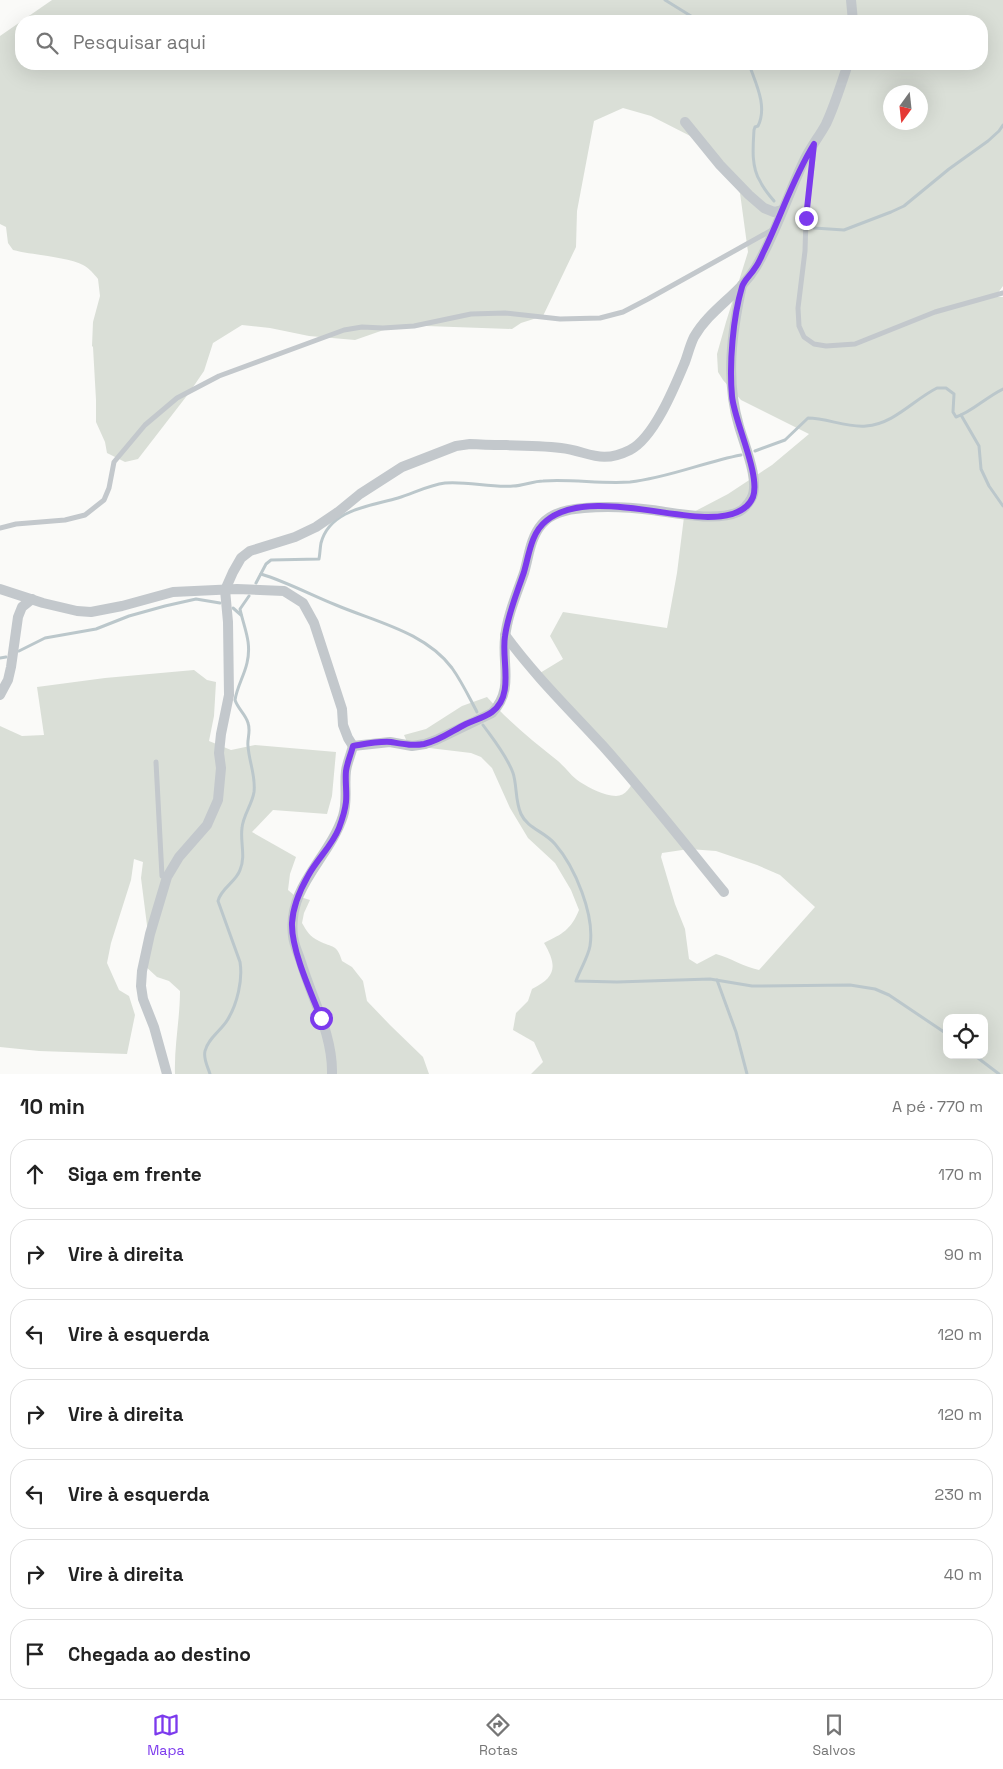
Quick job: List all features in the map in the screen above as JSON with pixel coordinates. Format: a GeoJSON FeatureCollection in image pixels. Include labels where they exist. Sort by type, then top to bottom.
{"type":"FeatureCollection","features":[{"type":"Feature","properties":{"kind":"street"},"geometry":{"type":"LineString","coordinates":[[851,0],[852,15]]}},
{"type":"Feature","properties":{"kind":"street"},"geometry":{"type":"LineString","coordinates":[[167,1074],[154,1026],[143,999],[141,986],[142,971],[150,934],[167,877],[186,848],[207,826],[218,800],[221,768],[220,744],[230,695],[225,590],[236,565],[241,558],[250,552],[295,537],[316,527],[360,494],[396,471],[456,446],[470,444],[562,448],[593,457],[619,455],[632,449],[646,436],[659,417],[676,386],[693,340],[700,328],[711,314],[756,268],[804,161],[826,123],[846,70]]}},
{"type":"Feature","properties":{"kind":"street"},"geometry":{"type":"LineString","coordinates":[[685,122],[720,165],[749,195],[764,208],[774,212],[782,210]]}},
{"type":"Feature","properties":{"kind":"street"},"geometry":{"type":"LineString","coordinates":[[353,746],[390,742],[412,746],[425,744],[492,713],[499,706],[506,682],[503,655],[505,635],[532,540],[543,523],[550,517],[562,511],[596,506],[622,507],[708,517],[738,512],[748,504],[753,496],[754,485],[750,460],[732,398],[731,371],[736,316],[742,284]]}},
{"type":"Feature","properties":{"kind":"street"},"geometry":{"type":"LineString","coordinates":[[0,589],[63,608],[91,612],[122,606],[173,592],[272,589],[284,591],[303,603],[314,623],[342,709],[343,725],[353,746],[346,771],[344,814],[338,830],[301,888],[292,922],[293,938],[330,1046],[332,1074]]}},
{"type":"Feature","properties":{"kind":"street"},"geometry":{"type":"LineString","coordinates":[[0,695],[8,680],[11,667],[18,617],[22,607],[32,599]]}},
{"type":"Feature","properties":{"kind":"street"},"geometry":{"type":"LineString","coordinates":[[505,635],[525,662],[602,746],[724,892]]}},
{"type":"Feature","properties":{"kind":"lane"},"geometry":{"type":"LineString","coordinates":[[814,144],[798,308],[799,326],[804,337],[814,344],[826,346],[855,344],[935,312],[1003,293]]}},
{"type":"Feature","properties":{"kind":"lane"},"geometry":{"type":"LineString","coordinates":[[0,528],[16,524],[66,520],[85,515],[93,510],[104,500],[109,488],[114,462],[145,424],[177,398],[219,376],[344,330],[362,327],[414,326],[471,314],[504,313],[560,319],[600,318],[624,312],[774,229]]}},
{"type":"Feature","properties":{"kind":"lane"},"geometry":{"type":"LineString","coordinates":[[156,762],[162,876],[167,877]]}},
{"type":"Feature","properties":{"kind":"shaded area"},"geometry":{"type":"Polygon","coordinates":[[[52,0],[1003,0],[1003,286],[995,297],[1003,297],[1003,1074],[531,1074],[543,1062],[534,1042],[513,1030],[516,1013],[528,1001],[532,989],[546,980],[552,970],[553,964],[544,943],[565,931],[573,922],[579,910],[571,890],[555,863],[528,838],[510,808],[492,768],[481,757],[471,753],[408,744],[404,735],[426,729],[462,706],[487,697],[503,714],[558,761],[577,780],[588,787],[606,794],[619,796],[627,790],[635,779],[535,676],[563,659],[550,636],[563,612],[667,628],[677,573],[684,517],[728,494],[772,465],[809,434],[741,400],[718,372],[717,354],[748,252],[740,193],[706,144],[651,116],[623,108],[594,121],[577,211],[576,247],[543,316],[521,323],[512,329],[398,325],[355,340],[309,336],[270,328],[242,325],[213,343],[204,371],[189,393],[138,459],[125,462],[107,453],[105,442],[96,422],[92,346],[93,322],[100,296],[98,279],[87,268],[76,262],[13,250],[8,243],[6,227],[0,224],[0,36],[15,25],[15,70],[988,70],[988,15],[31,15],[52,0]],[[689,849],[662,853],[661,857],[675,904],[685,929],[689,959],[697,964],[716,954],[759,970],[815,907],[780,875],[716,851],[689,849]]]}},
{"type":"Feature","properties":{"kind":"shaded area"},"geometry":{"type":"Polygon","coordinates":[[[194,670],[207,680],[216,682],[214,716],[209,741],[231,750],[255,745],[336,752],[332,796],[327,814],[273,810],[252,832],[296,857],[290,874],[288,890],[294,895],[310,900],[302,923],[305,928],[316,939],[336,949],[342,961],[352,967],[363,981],[367,1001],[423,1057],[429,1074],[175,1074],[180,991],[169,981],[157,977],[144,965],[149,941],[141,878],[143,862],[134,859],[131,880],[111,943],[107,963],[119,990],[129,996],[135,1015],[127,1054],[39,1051],[0,1047],[0,726],[22,736],[44,735],[37,687],[105,678],[194,670]]]}},
{"type":"Feature","properties":{"kind":"waterway"},"geometry":{"type":"LineString","coordinates":[[665,0],[689,15]]}},
{"type":"Feature","properties":{"kind":"waterway"},"geometry":{"type":"LineString","coordinates":[[751,70],[762,110],[758,126],[754,130],[755,169],[761,184],[774,201]]}},
{"type":"Feature","properties":{"kind":"waterway"},"geometry":{"type":"LineString","coordinates":[[814,228],[844,230],[904,206],[949,169],[988,141],[1003,125]]}},
{"type":"Feature","properties":{"kind":"waterway"},"geometry":{"type":"LineString","coordinates":[[755,451],[785,440],[808,418],[852,426],[876,424],[886,421],[937,388],[946,388],[954,394],[953,412],[956,417],[968,412],[1003,389]]}},
{"type":"Feature","properties":{"kind":"waterway"},"geometry":{"type":"LineString","coordinates":[[961,415],[979,446],[981,469],[989,486],[1003,506]]}},
{"type":"Feature","properties":{"kind":"waterway"},"geometry":{"type":"LineString","coordinates":[[256,583],[266,564],[271,560],[319,559],[321,543],[326,532],[342,516],[433,485],[454,483],[517,486],[539,481],[630,482],[658,477],[741,455]]}},
{"type":"Feature","properties":{"kind":"waterway"},"geometry":{"type":"LineString","coordinates":[[261,574],[399,629],[428,645],[452,668],[477,712]]}},
{"type":"Feature","properties":{"kind":"waterway"},"geometry":{"type":"LineString","coordinates":[[210,1074],[205,1060],[205,1051],[209,1042],[231,1013],[237,999],[241,976],[240,962],[218,901],[222,892],[238,874],[242,865],[243,823],[254,792],[254,780],[248,746],[249,726],[246,717],[235,700],[246,668],[249,648],[240,609],[249,596]]}},
{"type":"Feature","properties":{"kind":"waterway"},"geometry":{"type":"LineString","coordinates":[[19,651],[45,638],[96,629],[129,616],[165,606],[196,599],[220,603]]}},
{"type":"Feature","properties":{"kind":"waterway"},"geometry":{"type":"LineString","coordinates":[[233,608],[241,615]]}},
{"type":"Feature","properties":{"kind":"waterway"},"geometry":{"type":"LineString","coordinates":[[0,658],[6,657]]}},
{"type":"Feature","properties":{"kind":"waterway"},"geometry":{"type":"LineString","coordinates":[[483,725],[500,748],[510,767],[514,777],[521,814],[532,827],[555,844],[570,865],[582,892],[591,934],[588,955],[576,981],[617,982],[710,979],[752,986],[850,985],[875,989],[889,995],[943,1031]]}},
{"type":"Feature","properties":{"kind":"waterway"},"geometry":{"type":"LineString","coordinates":[[717,980],[736,1032],[747,1074]]}},
{"type":"Feature","properties":{"kind":"waterway"},"geometry":{"type":"LineString","coordinates":[[979,1059],[999,1074]]}},
{"type":"Feature","properties":{"kind":"route"},"geometry":{"type":"LineString","coordinates":[[321,1018],[309,989],[293,938],[292,922],[301,888],[338,830],[344,814],[346,771],[353,746],[390,742],[412,746],[425,744],[492,713],[499,706],[506,682],[503,655],[505,635],[511,612],[526,566],[532,540],[543,523],[550,517],[562,511],[596,506],[622,507],[708,517],[738,512],[748,504],[753,496],[754,485],[750,460],[732,398],[731,371],[736,316],[742,284],[756,268],[804,161],[814,144],[806,218]]}}]}
